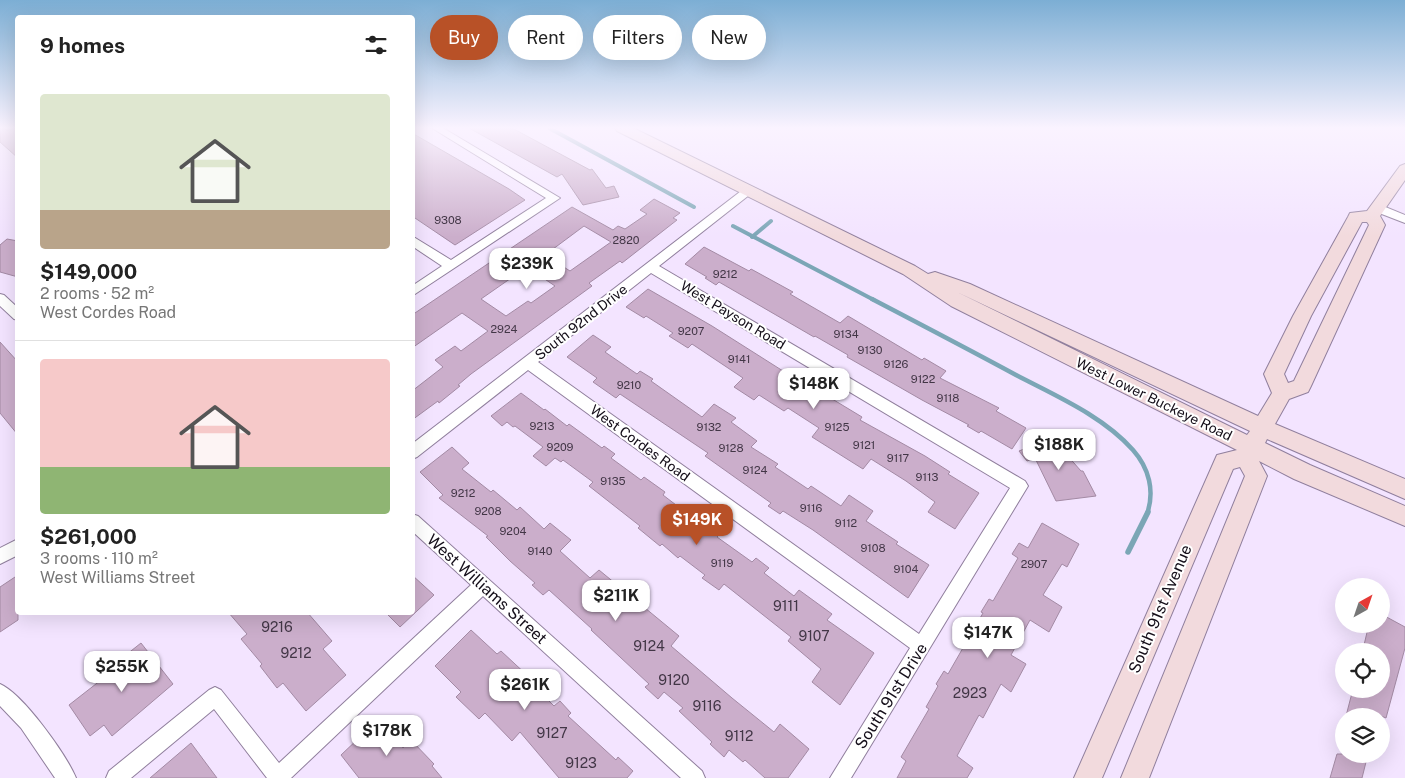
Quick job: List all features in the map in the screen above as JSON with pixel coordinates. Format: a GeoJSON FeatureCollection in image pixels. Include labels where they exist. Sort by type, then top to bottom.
{"type":"FeatureCollection","features":[{"type":"Feature","properties":{"kind":"main road","name":"West Lower Buckeye Road"},"geometry":{"type":"LineString","coordinates":[[696,164],[909,270],[964,288],[1254,444],[1302,472],[1405,516]]}},
{"type":"Feature","properties":{"kind":"main road"},"geometry":{"type":"LineString","coordinates":[[1282,393],[1274,374],[1356,217],[1375,212],[1405,169]]}},
{"type":"Feature","properties":{"kind":"main road"},"geometry":{"type":"LineString","coordinates":[[1135,778],[1256,476],[1254,444],[1282,393],[1301,386],[1377,225],[1375,212]]}},
{"type":"Feature","properties":{"kind":"main road","name":"West Lower Buckeye Road"},"geometry":{"type":"LineString","coordinates":[[1254,444],[1405,489]]}},
{"type":"Feature","properties":{"kind":"main road","name":"South 91st Avenue"},"geometry":{"type":"LineString","coordinates":[[1088,778],[1225,461],[1254,444]]}},
{"type":"Feature","properties":{"kind":"street"},"geometry":{"type":"LineString","coordinates":[[415,290],[554,198],[498,164]]}},
{"type":"Feature","properties":{"kind":"street","name":"South 92nd Drive"},"geometry":{"type":"LineString","coordinates":[[415,451],[749,190]]}},
{"type":"Feature","properties":{"kind":"street"},"geometry":{"type":"LineString","coordinates":[[1375,212],[1405,219]]}},
{"type":"Feature","properties":{"kind":"street"},"geometry":{"type":"LineString","coordinates":[[415,242],[451,266]]}},
{"type":"Feature","properties":{"kind":"street","name":"West Payson Road"},"geometry":{"type":"LineString","coordinates":[[652,267],[1020,486]]}},
{"type":"Feature","properties":{"kind":"street"},"geometry":{"type":"LineString","coordinates":[[0,298],[15,313]]}},
{"type":"Feature","properties":{"kind":"street","name":"West Cordes Road"},"geometry":{"type":"LineString","coordinates":[[529,363],[922,646]]}},
{"type":"Feature","properties":{"kind":"street","name":"South 91st Drive"},"geometry":{"type":"LineString","coordinates":[[840,778],[1020,486]]}},
{"type":"Feature","properties":{"kind":"street","name":"West Williams Street"},"geometry":{"type":"LineString","coordinates":[[415,524],[695,778]]}},
{"type":"Feature","properties":{"kind":"street"},"geometry":{"type":"LineString","coordinates":[[0,557],[15,548]]}},
{"type":"Feature","properties":{"kind":"street"},"geometry":{"type":"LineString","coordinates":[[116,778],[215,696],[278,777],[483,585]]}},
{"type":"Feature","properties":{"kind":"street"},"geometry":{"type":"LineString","coordinates":[[0,693],[28,721],[66,778]]}},
{"type":"Feature","properties":{"kind":"building"},"geometry":{"type":"Polygon","coordinates":[[[415,164],[466,164],[525,200],[455,245],[415,218],[415,164]]]}},
{"type":"Feature","properties":{"kind":"building"},"geometry":{"type":"Polygon","coordinates":[[[534,164],[579,164],[590,170],[592,169],[606,188],[614,186],[619,197],[583,205],[562,174],[557,177],[534,164]]]}},
{"type":"Feature","properties":{"kind":"building"},"geometry":{"type":"Polygon","coordinates":[[[654,199],[680,213],[673,218],[677,220],[622,263],[620,261],[589,283],[592,286],[471,374],[458,385],[460,386],[439,403],[438,401],[415,418],[415,389],[443,367],[435,360],[455,346],[461,351],[488,331],[462,313],[415,346],[415,313],[572,207],[613,230],[618,226],[625,229],[647,214],[640,210],[654,199]],[[584,226],[545,255],[570,271],[611,242],[584,226]],[[527,267],[481,299],[506,316],[528,301],[531,303],[555,286],[527,267]]]}},
{"type":"Feature","properties":{"kind":"building"},"geometry":{"type":"Polygon","coordinates":[[[7,239],[15,240],[15,276],[0,272],[0,245],[7,239]]]}},
{"type":"Feature","properties":{"kind":"building"},"geometry":{"type":"Polygon","coordinates":[[[704,247],[749,271],[751,269],[793,292],[790,294],[840,323],[848,316],[922,360],[924,358],[946,371],[940,378],[999,408],[996,411],[1026,428],[1012,449],[981,431],[979,433],[967,426],[969,425],[847,357],[848,355],[815,336],[719,282],[716,285],[705,278],[707,277],[685,264],[704,247]]]}},
{"type":"Feature","properties":{"kind":"building"},"geometry":{"type":"Polygon","coordinates":[[[648,289],[712,326],[813,390],[814,388],[862,417],[860,420],[925,456],[950,472],[948,474],[979,493],[955,529],[928,512],[935,502],[906,481],[871,459],[863,469],[812,437],[819,428],[788,408],[784,411],[759,395],[754,400],[734,387],[743,378],[692,344],[688,348],[669,336],[673,333],[646,316],[644,318],[626,307],[648,289]]]}},
{"type":"Feature","properties":{"kind":"building"},"geometry":{"type":"Polygon","coordinates":[[[593,335],[611,347],[605,352],[637,374],[640,371],[653,379],[651,381],[702,417],[714,404],[736,418],[731,422],[757,441],[751,447],[778,464],[775,467],[808,489],[811,486],[841,506],[849,495],[873,511],[866,521],[898,542],[896,544],[929,565],[908,598],[813,530],[783,511],[780,514],[768,506],[771,503],[705,456],[708,453],[620,394],[616,398],[593,382],[597,378],[567,357],[593,335]]]}},
{"type":"Feature","properties":{"kind":"building"},"geometry":{"type":"Polygon","coordinates":[[[0,342],[15,359],[15,431],[0,413],[0,342]]]}},
{"type":"Feature","properties":{"kind":"building"},"geometry":{"type":"Polygon","coordinates":[[[521,393],[567,426],[569,424],[602,448],[604,446],[615,454],[611,458],[641,480],[644,477],[665,492],[663,495],[706,528],[710,524],[721,533],[717,537],[752,562],[756,558],[769,568],[764,573],[794,596],[799,590],[832,614],[827,620],[874,653],[840,705],[812,682],[821,669],[788,641],[791,637],[724,584],[719,590],[702,578],[705,575],[680,556],[678,558],[662,544],[660,546],[638,528],[640,526],[589,486],[593,482],[563,460],[561,462],[555,458],[546,466],[533,456],[543,447],[515,426],[513,427],[507,422],[502,426],[491,416],[521,393]]]}},
{"type":"Feature","properties":{"kind":"building"},"geometry":{"type":"Polygon","coordinates":[[[1052,438],[1083,471],[1096,496],[1056,501],[1035,458],[1027,461],[1019,451],[1052,438]]]}},
{"type":"Feature","properties":{"kind":"building"},"geometry":{"type":"Polygon","coordinates":[[[452,447],[469,463],[462,469],[491,492],[493,490],[517,510],[520,507],[544,529],[550,523],[571,540],[560,551],[590,578],[599,570],[679,636],[671,646],[732,698],[774,732],[780,724],[809,749],[788,778],[765,778],[745,760],[743,762],[729,750],[724,757],[710,744],[712,742],[679,711],[683,708],[664,692],[658,699],[645,687],[649,684],[592,629],[549,590],[543,595],[532,585],[535,583],[486,537],[488,536],[439,498],[443,495],[420,472],[452,447]]]}},
{"type":"Feature","properties":{"kind":"building"},"geometry":{"type":"Polygon","coordinates":[[[1042,523],[1079,544],[1067,567],[1062,564],[1043,595],[1062,607],[1049,632],[1030,620],[1011,655],[1026,664],[1011,692],[1001,684],[983,718],[979,715],[957,756],[973,768],[967,778],[897,778],[906,761],[901,757],[929,709],[926,707],[938,686],[936,684],[944,671],[948,674],[989,599],[993,601],[1018,558],[1012,554],[1019,543],[1028,548],[1042,523]]]}},
{"type":"Feature","properties":{"kind":"building"},"geometry":{"type":"Polygon","coordinates":[[[15,577],[15,615],[18,615],[18,620],[0,632],[0,587],[15,577]]]}},
{"type":"Feature","properties":{"kind":"building"},"geometry":{"type":"Polygon","coordinates":[[[415,578],[434,595],[415,613],[415,578]]]}},
{"type":"Feature","properties":{"kind":"building"},"geometry":{"type":"Polygon","coordinates":[[[231,615],[310,615],[332,641],[323,649],[346,675],[306,711],[283,683],[277,688],[260,666],[262,664],[241,639],[247,634],[231,615]]]}},
{"type":"Feature","properties":{"kind":"building"},"geometry":{"type":"Polygon","coordinates":[[[388,615],[413,615],[400,627],[388,615]]]}},
{"type":"Feature","properties":{"kind":"building"},"geometry":{"type":"Polygon","coordinates":[[[1390,619],[1405,627],[1405,648],[1389,708],[1348,708],[1351,698],[1390,698],[1390,643],[1364,643],[1367,633],[1390,633],[1390,619]]]}},
{"type":"Feature","properties":{"kind":"building"},"geometry":{"type":"Polygon","coordinates":[[[471,630],[497,654],[501,651],[529,677],[533,672],[543,683],[537,689],[554,706],[560,701],[571,713],[568,716],[616,760],[618,757],[633,771],[627,778],[559,778],[520,732],[512,741],[485,713],[479,719],[456,697],[461,692],[435,666],[471,630]]]}},
{"type":"Feature","properties":{"kind":"building"},"geometry":{"type":"Polygon","coordinates":[[[141,643],[173,684],[112,736],[104,725],[90,736],[69,705],[110,673],[107,670],[141,643]]]}},
{"type":"Feature","properties":{"kind":"building"},"geometry":{"type":"Polygon","coordinates":[[[379,719],[403,748],[411,740],[434,764],[432,766],[442,778],[359,778],[341,755],[379,719]]]}},
{"type":"Feature","properties":{"kind":"building"},"geometry":{"type":"Polygon","coordinates":[[[191,743],[217,778],[150,778],[191,743]]]}},
{"type":"Feature","properties":{"kind":"building"},"geometry":{"type":"Polygon","coordinates":[[[1335,761],[1335,763],[1366,763],[1362,778],[1330,778],[1335,761]]]}},
{"type":"Feature","properties":{"kind":"waterway"},"geometry":{"type":"LineString","coordinates":[[616,164],[694,207]]}},
{"type":"Feature","properties":{"kind":"waterway"},"geometry":{"type":"LineString","coordinates":[[753,236],[771,221]]}},
{"type":"Feature","properties":{"kind":"waterway"},"geometry":{"type":"LineString","coordinates":[[733,226],[753,236]]}},
{"type":"Feature","properties":{"kind":"waterway"},"geometry":{"type":"LineString","coordinates":[[753,236],[874,300]]}},
{"type":"Feature","properties":{"kind":"waterway"},"geometry":{"type":"LineString","coordinates":[[872,299],[1063,399],[1108,427],[1133,450],[1147,472],[1150,488],[1147,514]]}},
{"type":"Feature","properties":{"kind":"waterway"},"geometry":{"type":"LineString","coordinates":[[1128,552],[1147,514]]}}]}
